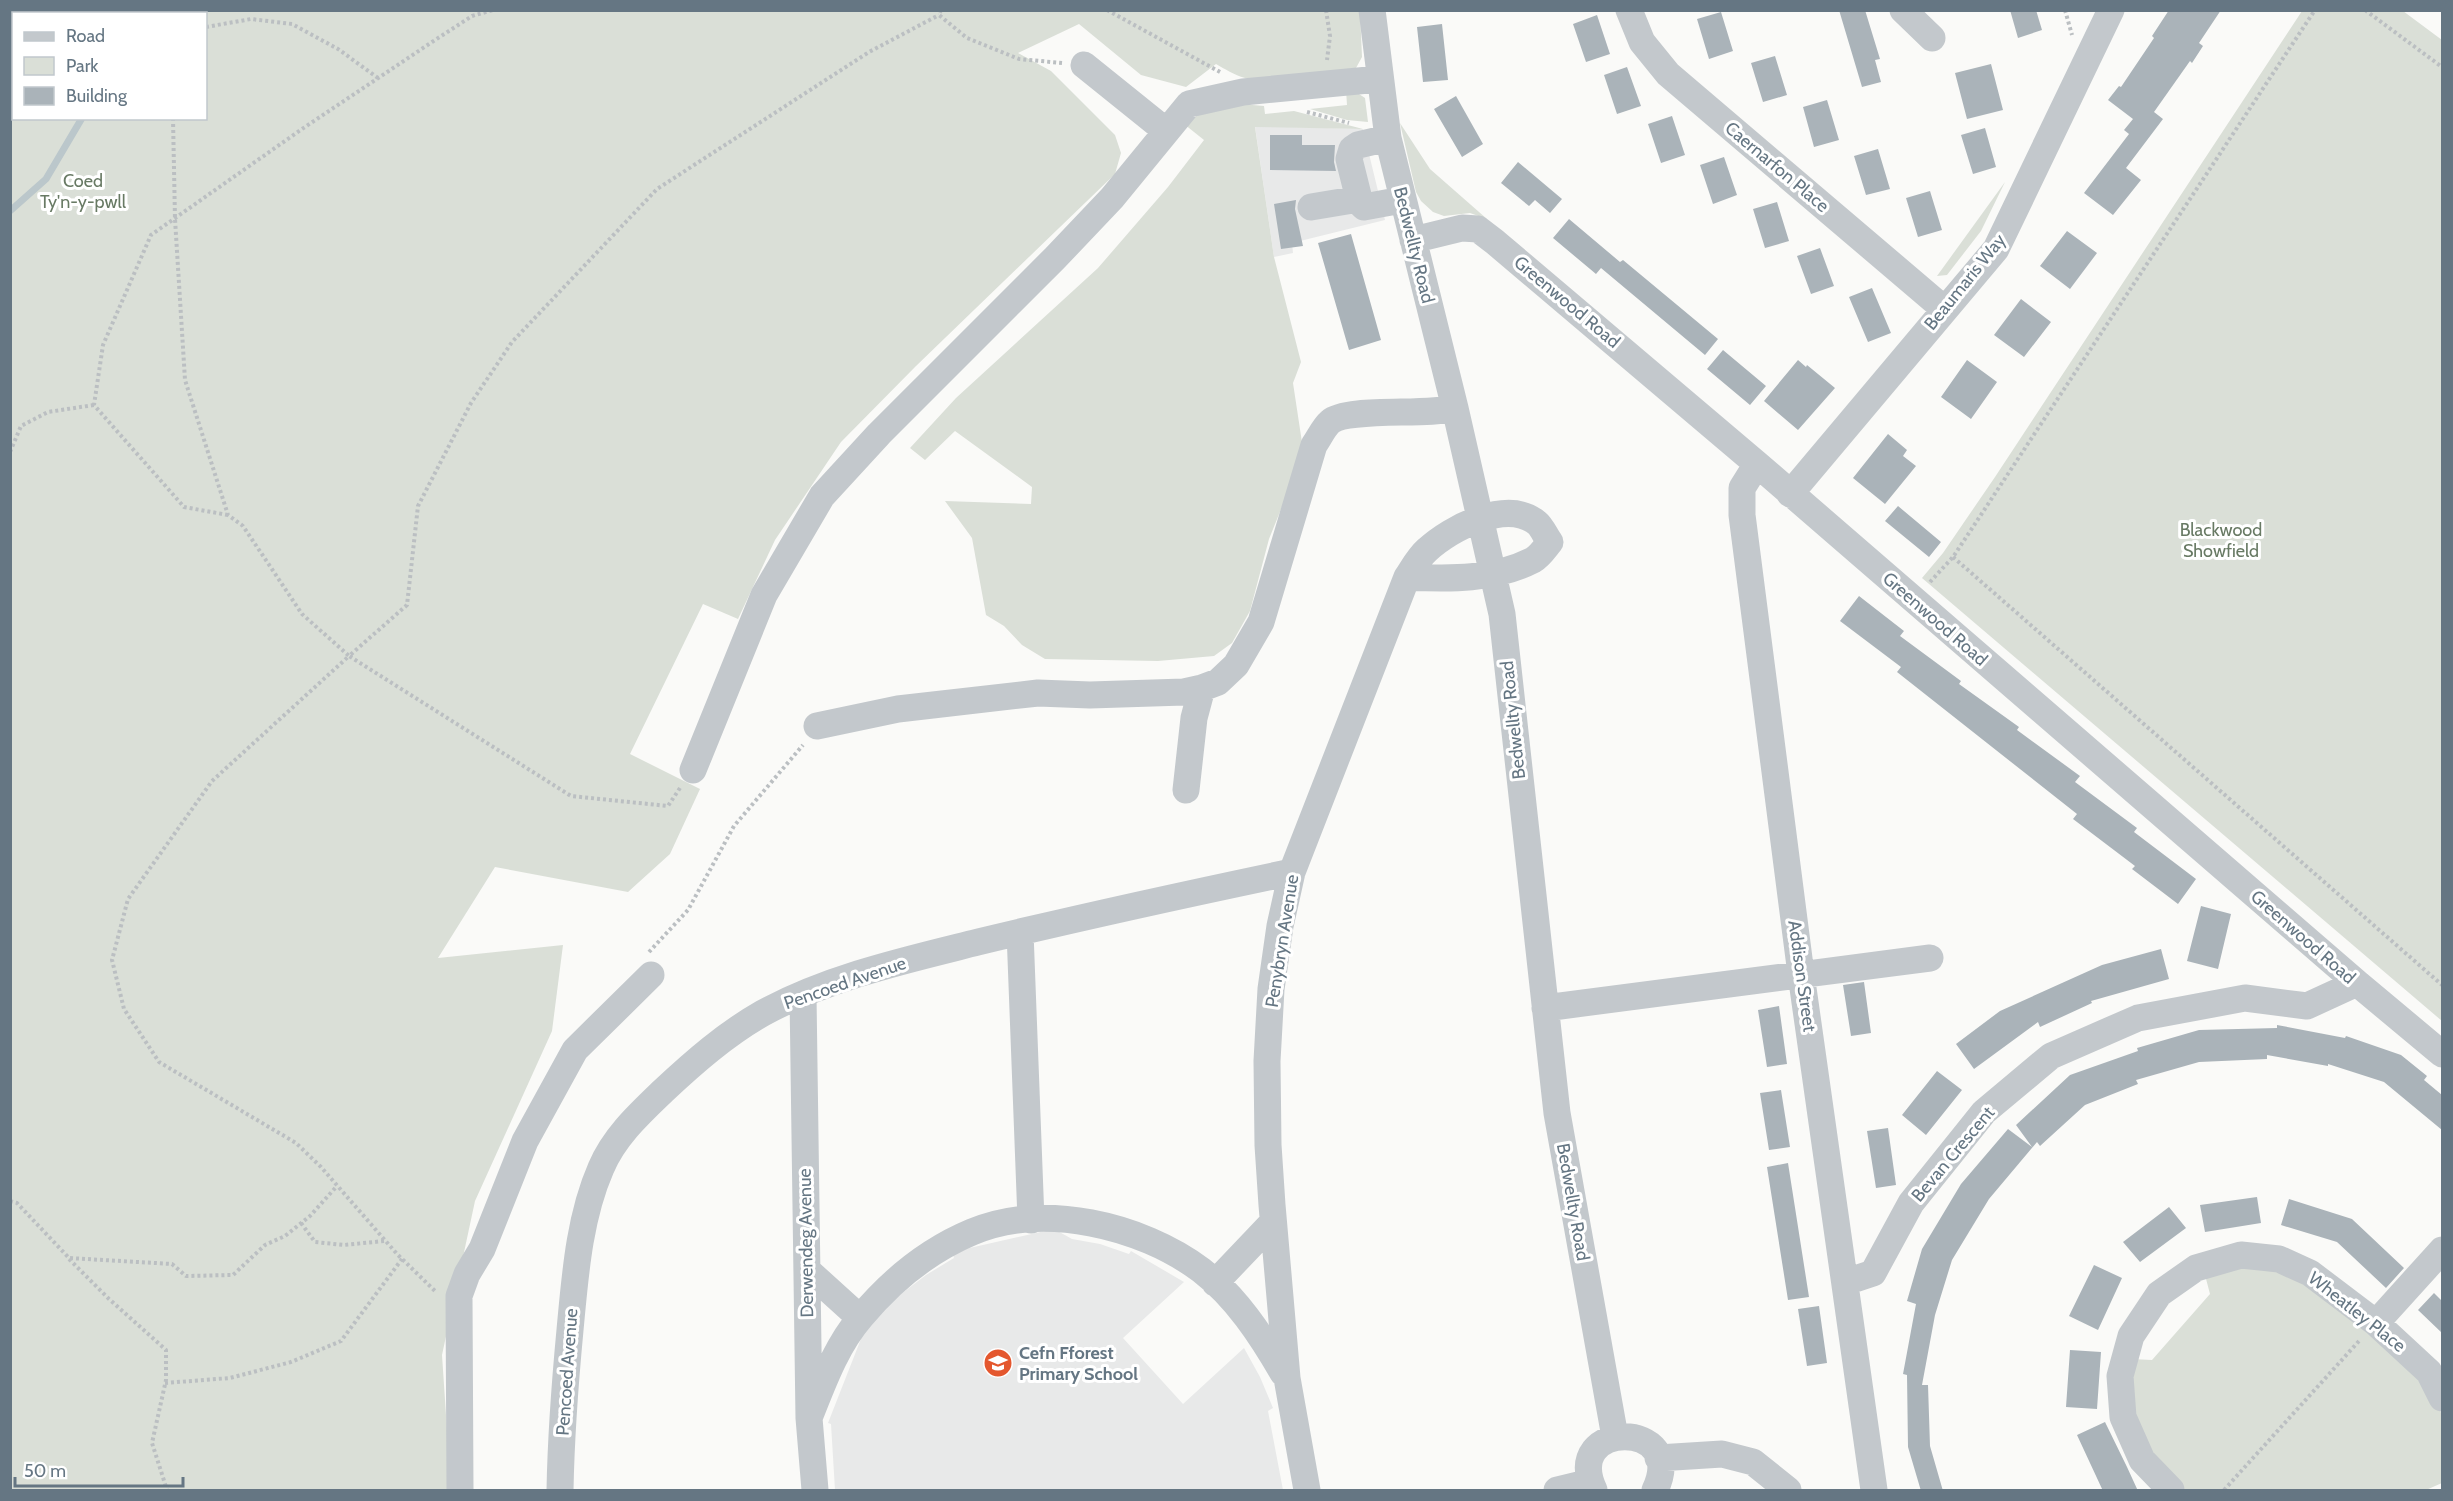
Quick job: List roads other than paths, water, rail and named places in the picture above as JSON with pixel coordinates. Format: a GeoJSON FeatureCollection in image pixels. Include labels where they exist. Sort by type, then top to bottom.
{"type":"FeatureCollection","features":[{"type":"Feature","properties":{"kind":"street","name":"Bedwellty Road"},"geometry":{"type":"LineString","coordinates":[[1372,10],[1387,130],[1402,200],[1455,408],[1478,518],[1502,614],[1557,1113],[1615,1437]]}},
{"type":"Feature","properties":{"kind":"street","name":"Caernarfon Place"},"geometry":{"type":"LineString","coordinates":[[1629,10],[1642,42],[1668,74],[1944,309]]}},
{"type":"Feature","properties":{"kind":"street"},"geometry":{"type":"LineString","coordinates":[[1903,10],[1932,38]]}},
{"type":"Feature","properties":{"kind":"street","name":"Beaumaris Way"},"geometry":{"type":"LineString","coordinates":[[1790,494],[1996,249],[2111,10]]}},
{"type":"Feature","properties":{"kind":"street"},"geometry":{"type":"LineString","coordinates":[[1084,65],[1166,131]]}},
{"type":"Feature","properties":{"kind":"street"},"geometry":{"type":"LineString","coordinates":[[693,770],[764,595],[822,495],[879,434],[1112,198],[1189,104],[1243,92],[1379,79]]}},
{"type":"Feature","properties":{"kind":"street"},"geometry":{"type":"LineString","coordinates":[[1387,130],[1352,149],[1349,159],[1359,199],[1364,207],[1402,200]]}},
{"type":"Feature","properties":{"kind":"street"},"geometry":{"type":"LineString","coordinates":[[1311,207],[1359,199]]}},
{"type":"Feature","properties":{"kind":"street","name":"Greenwood Road"},"geometry":{"type":"LineString","coordinates":[[1413,240],[1462,228],[1478,229],[1757,464],[2442,1054]]}},
{"type":"Feature","properties":{"kind":"street"},"geometry":{"type":"LineString","coordinates":[[817,726],[898,709],[1038,693],[1102,695],[1184,692],[1218,682],[1236,665],[1261,622],[1314,445],[1331,421],[1354,414],[1436,413],[1455,408]]}},
{"type":"Feature","properties":{"kind":"street","name":"Addison Street"},"geometry":{"type":"LineString","coordinates":[[1757,464],[1742,488],[1742,515],[1801,974],[1874,1491]]}},
{"type":"Feature","properties":{"kind":"street"},"geometry":{"type":"LineString","coordinates":[[1407,577],[1450,580],[1492,574],[1535,559],[1550,542],[1538,523],[1516,513],[1478,518]]}},
{"type":"Feature","properties":{"kind":"street","name":"Penybryn Avenue"},"geometry":{"type":"LineString","coordinates":[[1307,1491],[1287,1378],[1268,1134],[1267,1061],[1271,990],[1280,926],[1292,872],[1407,577],[1425,551],[1450,533],[1478,518]]}},
{"type":"Feature","properties":{"kind":"street"},"geometry":{"type":"LineString","coordinates":[[1186,790],[1194,718],[1202,688]]}},
{"type":"Feature","properties":{"kind":"street","name":"Pencoed Avenue"},"geometry":{"type":"LineString","coordinates":[[560,1491],[573,1295],[582,1233],[601,1167],[620,1134],[685,1071],[733,1032],[764,1013],[803,995],[863,973],[1104,912],[1292,872]]}},
{"type":"Feature","properties":{"kind":"street"},"geometry":{"type":"LineString","coordinates":[[1020,932],[1031,1220]]}},
{"type":"Feature","properties":{"kind":"street"},"geometry":{"type":"LineString","coordinates":[[1545,1008],[1930,958]]}},
{"type":"Feature","properties":{"kind":"street"},"geometry":{"type":"LineString","coordinates":[[460,1491],[459,1296],[466,1274],[482,1250],[525,1141],[575,1050],[651,975]]}},
{"type":"Feature","properties":{"kind":"street","name":"Bevan Crescent"},"geometry":{"type":"LineString","coordinates":[[1846,1282],[1873,1274],[1911,1203],[1984,1112],[2051,1056],[2138,1018],[2245,998],[2307,1006],[2357,983]]}},
{"type":"Feature","properties":{"kind":"street","name":"Derwendeg Avenue"},"geometry":{"type":"LineString","coordinates":[[803,995],[809,1418],[815,1491]]}},
{"type":"Feature","properties":{"kind":"street"},"geometry":{"type":"LineString","coordinates":[[809,1418],[827,1371],[860,1318],[899,1278],[944,1245],[1003,1223],[1031,1220],[1071,1220],[1117,1228],[1163,1246],[1201,1270],[1215,1283],[1251,1322],[1287,1378]]}},
{"type":"Feature","properties":{"kind":"street"},"geometry":{"type":"LineString","coordinates":[[1215,1283],[1274,1222]]}},
{"type":"Feature","properties":{"kind":"street"},"geometry":{"type":"LineString","coordinates":[[2376,1323],[2442,1250]]}},
{"type":"Feature","properties":{"kind":"street","name":"Wheatley Place"},"geometry":{"type":"LineString","coordinates":[[2170,1491],[2142,1460],[2123,1417],[2120,1376],[2131,1336],[2159,1294],[2196,1268],[2241,1255],[2279,1259],[2310,1274],[2376,1323],[2429,1372],[2442,1398]]}},
{"type":"Feature","properties":{"kind":"street"},"geometry":{"type":"LineString","coordinates":[[807,1270],[860,1318]]}},
{"type":"Feature","properties":{"kind":"street"},"geometry":{"type":"LineString","coordinates":[[1557,1491],[1592,1486],[1588,1470],[1596,1449],[1615,1437],[1636,1437],[1645,1442],[1658,1458],[1660,1475],[1655,1491]]}},
{"type":"Feature","properties":{"kind":"street"},"geometry":{"type":"LineString","coordinates":[[1658,1458],[1722,1454],[1753,1462],[1788,1491]]}},
{"type":"Feature","properties":{"kind":"waterway"},"geometry":{"type":"LineString","coordinates":[[10,211],[46,179],[81,120]]}},
{"type":"Feature","properties":{"kind":"place","name":"Cefn Fforest Primary School"},"geometry":{"type":"Point","coordinates":[998,1363]}},
{"type":"Feature","properties":{"kind":"park label","name":"Coed Ty'n-y-pwll"},"geometry":{"type":"Point","coordinates":[83,192]}},
{"type":"Feature","properties":{"kind":"park label","name":"Blackwood Showfield"},"geometry":{"type":"Point","coordinates":[2221,540]}}]}
